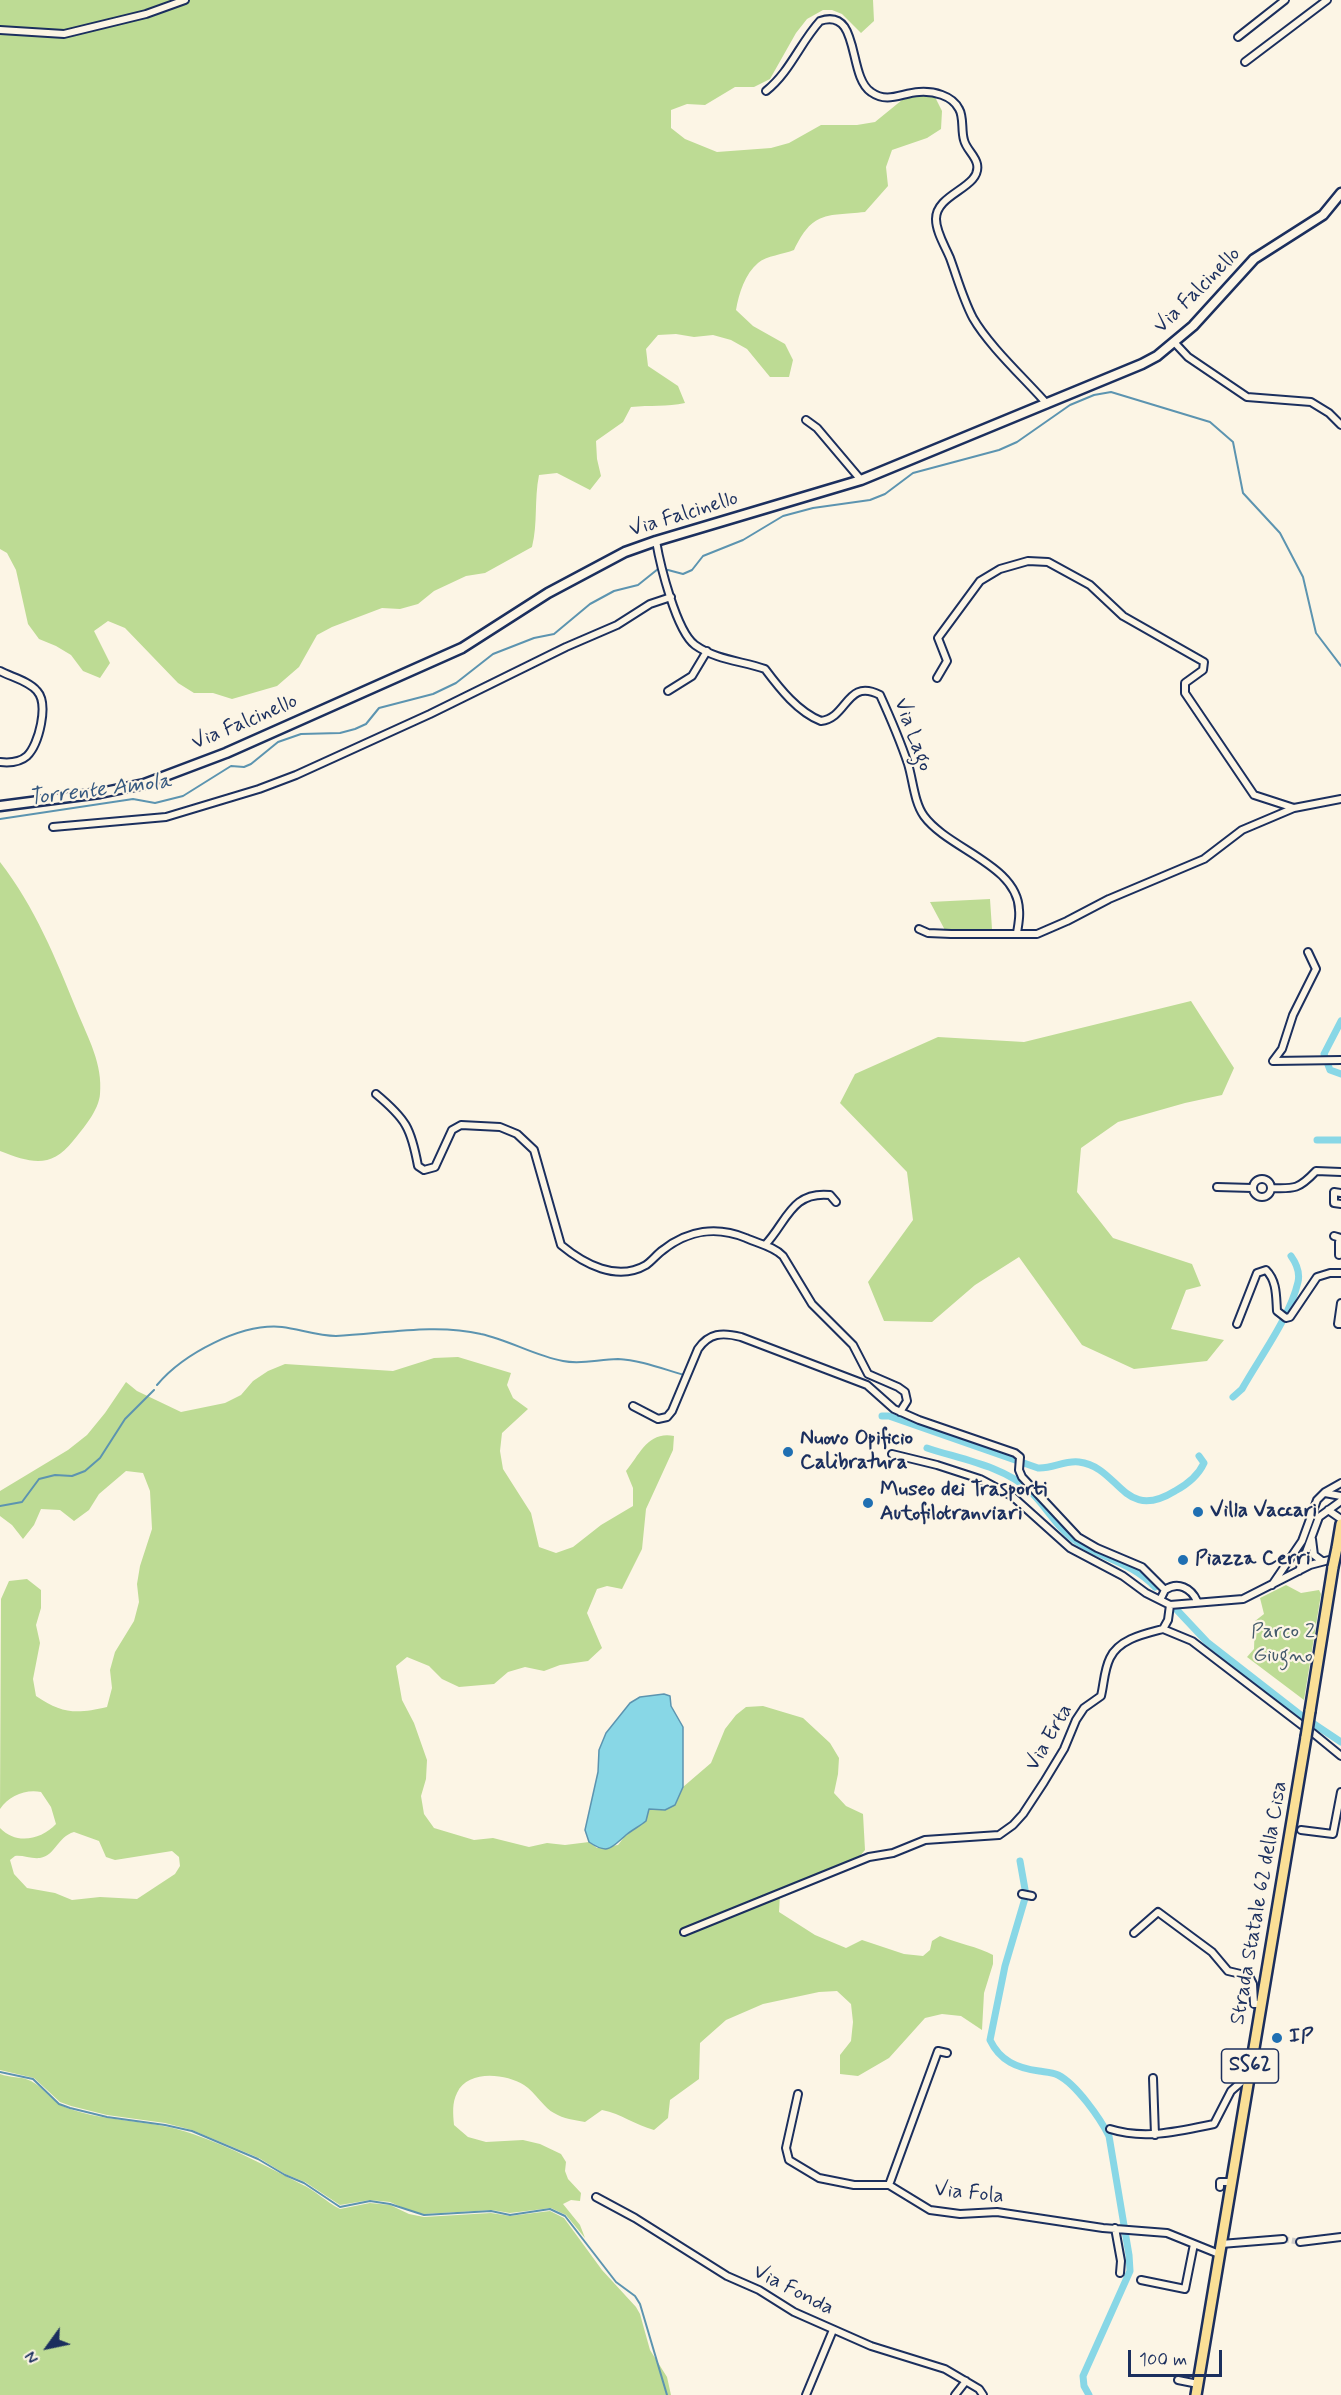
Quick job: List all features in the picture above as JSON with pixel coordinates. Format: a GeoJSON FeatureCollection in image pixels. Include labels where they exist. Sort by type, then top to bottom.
{"type":"FeatureCollection","features":[{"type":"Feature","properties":{"kind":"main road","name":"SS62"},"geometry":{"type":"LineString","coordinates":[[1309,1735],[1328,1563],[1337,1548],[1341,1524]]}},
{"type":"Feature","properties":{"kind":"main road","name":"Strada Statale 62 della Cisa"},"geometry":{"type":"LineString","coordinates":[[1196,2395],[1261,2004],[1309,1735]]}},
{"type":"Feature","properties":{"kind":"street"},"geometry":{"type":"LineString","coordinates":[[0,30],[64,34],[146,14],[185,0]]}},
{"type":"Feature","properties":{"kind":"street"},"geometry":{"type":"LineString","coordinates":[[1238,37],[1285,0]]}},
{"type":"Feature","properties":{"kind":"street"},"geometry":{"type":"LineString","coordinates":[[1245,62],[1327,0]]}},
{"type":"Feature","properties":{"kind":"street"},"geometry":{"type":"LineString","coordinates":[[766,91],[779,81],[800,47],[820,21],[834,18],[846,27],[863,84],[871,92],[894,99],[918,92],[937,94],[947,96],[956,104],[960,110],[963,139],[976,161],[977,171],[968,183],[943,203],[938,210],[938,227],[976,322],[989,340],[1047,404]]}},
{"type":"Feature","properties":{"kind":"street","name":"Via Falcinello"},"geometry":{"type":"LineString","coordinates":[[0,806],[100,793],[144,784],[226,753],[462,648],[549,593],[625,552],[861,480],[1157,356],[1193,326],[1254,259],[1323,215],[1341,193]]}},
{"type":"Feature","properties":{"kind":"street"},"geometry":{"type":"LineString","coordinates":[[1174,342],[1188,357],[1247,397],[1311,402],[1329,413],[1341,425]]}},
{"type":"Feature","properties":{"kind":"street"},"geometry":{"type":"LineString","coordinates":[[806,420],[816,428],[861,480]]}},
{"type":"Feature","properties":{"kind":"street","name":"Via Lago"},"geometry":{"type":"LineString","coordinates":[[657,544],[677,617],[685,633],[696,645],[741,664],[765,669],[784,693],[808,714],[821,721],[835,716],[851,696],[858,692],[872,691],[880,695],[907,761],[923,815],[933,826],[964,850],[1001,873],[1009,884],[1020,909],[1017,933]]}},
{"type":"Feature","properties":{"kind":"street","name":"Via Lago"},"geometry":{"type":"LineString","coordinates":[[937,678],[947,662],[938,638],[980,581],[1000,569],[1028,561],[1048,562],[1090,585],[1123,616],[1204,662],[1203,670],[1185,683],[1185,693],[1254,795],[1294,808]]}},
{"type":"Feature","properties":{"kind":"street"},"geometry":{"type":"LineString","coordinates":[[53,827],[166,818],[259,789],[296,775],[430,714],[566,647],[617,625],[671,594]]}},
{"type":"Feature","properties":{"kind":"street"},"geometry":{"type":"LineString","coordinates":[[668,691],[692,676],[707,651]]}},
{"type":"Feature","properties":{"kind":"street"},"geometry":{"type":"LineString","coordinates":[[0,670],[37,691],[44,711],[32,748],[27,756],[9,763],[0,762]]}},
{"type":"Feature","properties":{"kind":"street","name":"Via Lago"},"geometry":{"type":"LineString","coordinates":[[919,929],[928,933],[951,934],[1036,934],[1109,899],[1204,859],[1242,830],[1294,808],[1341,799]]}},
{"type":"Feature","properties":{"kind":"street"},"geometry":{"type":"LineString","coordinates":[[1308,952],[1316,969],[1296,1008],[1282,1049],[1273,1061],[1341,1060]]}},
{"type":"Feature","properties":{"kind":"street"},"geometry":{"type":"LineString","coordinates":[[376,1094],[403,1119],[413,1140],[418,1166],[424,1170],[435,1167],[452,1130],[461,1125],[500,1127],[518,1134],[534,1150],[561,1245],[600,1269],[612,1273],[640,1268],[665,1248],[688,1235],[709,1231],[727,1231],[777,1250],[783,1256],[812,1305],[853,1345],[868,1374],[905,1392],[907,1401],[900,1412]]}},
{"type":"Feature","properties":{"kind":"street"},"geometry":{"type":"LineString","coordinates":[[1271,1188],[1295,1189],[1316,1171],[1341,1172]]}},
{"type":"Feature","properties":{"kind":"street"},"geometry":{"type":"LineString","coordinates":[[1262,1179],[1269,1183],[1271,1188],[1269,1194],[1260,1197],[1252,1188],[1256,1180],[1262,1179]]}},
{"type":"Feature","properties":{"kind":"street"},"geometry":{"type":"LineString","coordinates":[[1217,1187],[1252,1188]]}},
{"type":"Feature","properties":{"kind":"street"},"geometry":{"type":"LineString","coordinates":[[1341,1193],[1334,1192],[1334,1203],[1341,1204]]}},
{"type":"Feature","properties":{"kind":"street"},"geometry":{"type":"LineString","coordinates":[[765,1245],[788,1212],[804,1197],[830,1195],[836,1202]]}},
{"type":"Feature","properties":{"kind":"street"},"geometry":{"type":"LineString","coordinates":[[1334,1236],[1341,1240],[1339,1255]]}},
{"type":"Feature","properties":{"kind":"street"},"geometry":{"type":"LineString","coordinates":[[1237,1324],[1257,1273],[1262,1270],[1266,1270],[1271,1275],[1275,1284],[1277,1311],[1286,1318],[1290,1317],[1317,1277],[1330,1273],[1341,1274]]}},
{"type":"Feature","properties":{"kind":"street"},"geometry":{"type":"LineString","coordinates":[[1341,1303],[1338,1324],[1341,1324]]}},
{"type":"Feature","properties":{"kind":"street"},"geometry":{"type":"LineString","coordinates":[[633,1407],[658,1419],[669,1416],[703,1341],[711,1336],[725,1333],[741,1337],[812,1366],[867,1385],[900,1412],[1015,1453],[1020,1459],[1018,1467],[1022,1477],[1078,1537],[1097,1548],[1142,1567],[1165,1590]]}},
{"type":"Feature","properties":{"kind":"street"},"geometry":{"type":"LineString","coordinates":[[892,1454],[969,1475],[1012,1496],[1070,1548],[1123,1576],[1170,1605],[1197,1601],[1236,1601],[1272,1586],[1299,1571],[1328,1563]]}},
{"type":"Feature","properties":{"kind":"street"},"geometry":{"type":"LineString","coordinates":[[1272,1586],[1302,1541],[1317,1500],[1324,1492],[1341,1482]]}},
{"type":"Feature","properties":{"kind":"street"},"geometry":{"type":"LineString","coordinates":[[1299,1571],[1319,1517],[1341,1498],[1324,1492]]}},
{"type":"Feature","properties":{"kind":"street"},"geometry":{"type":"LineString","coordinates":[[1328,1510],[1341,1519]]}},
{"type":"Feature","properties":{"kind":"street"},"geometry":{"type":"LineString","coordinates":[[1312,1535],[1314,1555],[1328,1563]]}},
{"type":"Feature","properties":{"kind":"street"},"geometry":{"type":"LineString","coordinates":[[1290,1558],[1299,1571]]}},
{"type":"Feature","properties":{"kind":"street"},"geometry":{"type":"LineString","coordinates":[[1160,1600],[1165,1590],[1170,1587],[1183,1586],[1194,1595],[1197,1601]]}},
{"type":"Feature","properties":{"kind":"street"},"geometry":{"type":"LineString","coordinates":[[1170,1605],[1168,1620],[1163,1629],[1192,1641],[1303,1726]]}},
{"type":"Feature","properties":{"kind":"street","name":"Via Erta"},"geometry":{"type":"LineString","coordinates":[[684,1932],[869,1857],[893,1853],[925,1840],[999,1834],[1023,1815],[1064,1749],[1076,1720],[1084,1708],[1101,1696],[1106,1670],[1115,1651],[1131,1639],[1163,1629]]}},
{"type":"Feature","properties":{"kind":"street"},"geometry":{"type":"LineString","coordinates":[[1309,1735],[1341,1756]]}},
{"type":"Feature","properties":{"kind":"street"},"geometry":{"type":"LineString","coordinates":[[1301,1830],[1334,1834],[1341,1792]]}},
{"type":"Feature","properties":{"kind":"street"},"geometry":{"type":"LineString","coordinates":[[1022,1894],[1032,1896]]}},
{"type":"Feature","properties":{"kind":"street"},"geometry":{"type":"LineString","coordinates":[[1134,1933],[1158,1912],[1212,1952],[1228,1971],[1249,1976],[1253,1984],[1254,2004],[1261,2004]]}},
{"type":"Feature","properties":{"kind":"street"},"geometry":{"type":"LineString","coordinates":[[889,2186],[938,2052],[947,2053]]}},
{"type":"Feature","properties":{"kind":"street"},"geometry":{"type":"LineString","coordinates":[[1110,2129],[1121,2133],[1155,2135],[1214,2124],[1231,2091],[1249,2075]]}},
{"type":"Feature","properties":{"kind":"street"},"geometry":{"type":"LineString","coordinates":[[1153,2078],[1155,2135]]}},
{"type":"Feature","properties":{"kind":"street","name":"Via Fola"},"geometry":{"type":"LineString","coordinates":[[798,2094],[786,2148],[789,2160],[819,2178],[854,2185],[889,2186],[930,2210],[960,2214],[997,2212],[1103,2228],[1167,2232],[1194,2244],[1220,2249]]}},
{"type":"Feature","properties":{"kind":"street"},"geometry":{"type":"LineString","coordinates":[[1220,2182],[1231,2182]]}},
{"type":"Feature","properties":{"kind":"street","name":"Via Fonda"},"geometry":{"type":"LineString","coordinates":[[596,2197],[635,2218],[727,2276],[759,2290],[794,2312],[872,2346],[945,2369],[979,2389],[983,2395]]}},
{"type":"Feature","properties":{"kind":"street"},"geometry":{"type":"LineString","coordinates":[[1118,2228],[1120,2273]]}},
{"type":"Feature","properties":{"kind":"street"},"geometry":{"type":"LineString","coordinates":[[1300,2242],[1341,2237]]}},
{"type":"Feature","properties":{"kind":"street"},"geometry":{"type":"LineString","coordinates":[[1220,2249],[1283,2239]]}},
{"type":"Feature","properties":{"kind":"street"},"geometry":{"type":"LineString","coordinates":[[1141,2280],[1185,2289],[1194,2244]]}},
{"type":"Feature","properties":{"kind":"street"},"geometry":{"type":"LineString","coordinates":[[806,2395],[833,2330]]}},
{"type":"Feature","properties":{"kind":"street"},"geometry":{"type":"LineString","coordinates":[[1178,2380],[1198,2384]]}},
{"type":"Feature","properties":{"kind":"street"},"geometry":{"type":"LineString","coordinates":[[955,2395],[966,2381]]}},
{"type":"Feature","properties":{"kind":"green space"},"geometry":{"type":"Polygon","coordinates":[[[0,0],[873,0],[874,21],[861,33],[842,14],[832,10],[823,10],[807,19],[796,33],[770,79],[754,87],[735,87],[705,105],[687,104],[671,110],[671,128],[685,139],[717,152],[771,148],[789,143],[821,125],[857,125],[875,122],[902,100],[919,94],[934,95],[942,111],[941,129],[927,138],[892,150],[886,167],[888,186],[865,212],[830,215],[814,222],[807,228],[794,250],[761,261],[753,267],[746,278],[736,310],[753,326],[785,344],[793,360],[789,377],[770,377],[747,349],[731,340],[713,335],[694,337],[676,334],[658,335],[646,349],[648,366],[678,386],[685,403],[631,407],[623,422],[596,441],[601,476],[590,490],[557,473],[539,475],[532,547],[485,573],[466,576],[434,591],[418,604],[400,609],[382,608],[332,627],[317,635],[299,667],[277,686],[232,699],[213,693],[194,693],[178,683],[125,628],[108,621],[94,631],[110,663],[100,678],[83,671],[71,655],[39,639],[28,624],[16,570],[7,553],[0,549],[0,0]]]}},
{"type":"Feature","properties":{"kind":"green space"},"geometry":{"type":"Polygon","coordinates":[[[0,862],[24,897],[44,934],[90,1041],[99,1072],[99,1100],[90,1119],[65,1150],[48,1160],[31,1160],[0,1151],[0,862]]]}},
{"type":"Feature","properties":{"kind":"green space"},"geometry":{"type":"Polygon","coordinates":[[[990,899],[992,929],[946,932],[930,902],[990,899]]]}},
{"type":"Feature","properties":{"kind":"green space"},"geometry":{"type":"Polygon","coordinates":[[[1191,1001],[1234,1068],[1222,1095],[1118,1122],[1081,1148],[1077,1192],[1113,1238],[1192,1264],[1201,1286],[1186,1290],[1171,1329],[1224,1340],[1207,1361],[1134,1369],[1082,1345],[1019,1257],[975,1285],[932,1322],[884,1321],[868,1282],[913,1220],[907,1172],[840,1103],[855,1074],[938,1037],[1024,1042],[1191,1001]]]}},
{"type":"Feature","properties":{"kind":"green space"},"geometry":{"type":"Polygon","coordinates":[[[458,1357],[511,1373],[507,1385],[513,1398],[528,1409],[502,1433],[500,1451],[503,1469],[531,1513],[539,1547],[556,1553],[573,1547],[601,1525],[633,1506],[633,1488],[626,1471],[651,1440],[665,1435],[674,1436],[673,1450],[646,1509],[642,1549],[622,1589],[607,1586],[597,1589],[587,1613],[602,1648],[588,1661],[560,1665],[544,1671],[525,1667],[508,1672],[494,1684],[459,1687],[442,1679],[429,1666],[407,1657],[396,1666],[402,1700],[414,1723],[427,1760],[426,1779],[421,1796],[424,1814],[434,1828],[474,1840],[493,1838],[529,1847],[547,1843],[565,1845],[589,1842],[597,1848],[618,1845],[625,1836],[646,1821],[648,1809],[675,1805],[683,1787],[711,1763],[725,1729],[736,1715],[746,1707],[763,1706],[803,1718],[830,1743],[839,1758],[834,1793],[846,1806],[863,1814],[865,1850],[854,1863],[793,1883],[780,1894],[779,1912],[815,1935],[846,1948],[862,1940],[904,1954],[923,1956],[930,1950],[932,1941],[940,1936],[993,1955],[993,1964],[984,1993],[982,2030],[961,2016],[942,2014],[925,2018],[889,2058],[858,2076],[840,2074],[840,2055],[851,2041],[853,2022],[851,2004],[837,1991],[819,1992],[763,2004],[726,2020],[700,2043],[699,2079],[670,2100],[668,2118],[654,2130],[602,2110],[585,2122],[562,2117],[551,2111],[524,2085],[507,2078],[478,2077],[462,2085],[454,2101],[454,2125],[468,2137],[486,2142],[523,2140],[540,2144],[561,2154],[566,2162],[565,2171],[568,2179],[581,2193],[580,2201],[571,2200],[563,2204],[580,2225],[585,2238],[566,2215],[551,2208],[510,2213],[492,2210],[424,2214],[410,2211],[390,2202],[370,2200],[340,2205],[305,2182],[285,2174],[259,2158],[192,2130],[165,2123],[107,2115],[71,2106],[60,2102],[34,2078],[0,2070],[0,1828],[13,1837],[28,1838],[43,1834],[56,1824],[51,1807],[41,1792],[18,1795],[8,1800],[0,1809],[1,1599],[9,1581],[27,1579],[41,1590],[41,1608],[36,1625],[40,1643],[33,1679],[36,1696],[54,1706],[70,1711],[87,1711],[107,1707],[112,1688],[110,1670],[115,1652],[134,1621],[139,1602],[137,1584],[140,1566],[152,1529],[150,1491],[143,1473],[126,1471],[99,1494],[89,1510],[74,1521],[60,1510],[41,1509],[34,1525],[23,1539],[12,1525],[0,1516],[0,1491],[68,1450],[87,1435],[126,1382],[137,1391],[181,1412],[225,1403],[241,1395],[253,1381],[268,1371],[285,1364],[393,1371],[434,1358],[458,1357]],[[74,1832],[68,1834],[45,1856],[37,1858],[15,1856],[10,1860],[14,1874],[27,1888],[55,1893],[72,1900],[100,1897],[137,1899],[175,1874],[180,1866],[179,1857],[172,1851],[115,1860],[106,1857],[99,1841],[74,1832]]]}},
{"type":"Feature","properties":{"kind":"green space","name":"Parco 2 Giugno"},"geometry":{"type":"Polygon","coordinates":[[[1286,1585],[1301,1593],[1319,1590],[1321,1594],[1304,1700],[1247,1657],[1254,1649],[1255,1621],[1264,1614],[1260,1598],[1286,1585]]]}},
{"type":"Feature","properties":{"kind":"green space"},"geometry":{"type":"Polygon","coordinates":[[[0,2074],[31,2081],[57,2103],[67,2108],[98,2116],[177,2129],[207,2139],[306,2187],[340,2209],[370,2203],[390,2205],[409,2214],[424,2217],[491,2213],[510,2216],[550,2211],[564,2218],[602,2270],[636,2307],[650,2350],[667,2377],[671,2395],[0,2395],[0,2074]]]}},
{"type":"Feature","properties":{"kind":"water"},"geometry":{"type":"Polygon","coordinates":[[[664,1694],[670,1696],[671,1706],[683,1727],[683,1787],[675,1805],[665,1810],[649,1809],[646,1821],[613,1846],[605,1849],[595,1846],[589,1842],[585,1830],[598,1772],[599,1750],[606,1733],[630,1703],[640,1697],[664,1694]]]}},
{"type":"Feature","properties":{"kind":"waterway","name":"Torrente Amola"},"geometry":{"type":"LineString","coordinates":[[0,819],[133,799],[155,803],[183,796],[231,766],[244,767],[251,764],[278,742],[301,734],[340,733],[355,729],[366,724],[379,708],[433,694],[456,683],[493,654],[534,638],[554,634],[590,604],[614,591],[638,585],[658,569],[683,574],[692,570],[703,556],[743,540],[783,516],[813,508],[870,500],[885,494],[913,473],[999,450],[1017,442],[1070,405],[1094,395],[1111,392],[1210,422],[1233,442],[1243,493],[1280,533],[1303,577],[1316,633],[1341,666]]}},
{"type":"Feature","properties":{"kind":"waterway"},"geometry":{"type":"LineString","coordinates":[[1341,1021],[1324,1054],[1330,1070],[1341,1074]]}},
{"type":"Feature","properties":{"kind":"waterway"},"geometry":{"type":"LineString","coordinates":[[1317,1140],[1341,1140]]}},
{"type":"Feature","properties":{"kind":"waterway"},"geometry":{"type":"LineString","coordinates":[[1233,1397],[1242,1389],[1274,1337],[1294,1295],[1298,1275],[1291,1256]]}},
{"type":"Feature","properties":{"kind":"waterway"},"geometry":{"type":"LineString","coordinates":[[157,1385],[168,1373],[197,1352],[231,1335],[266,1327],[282,1327],[336,1336],[427,1329],[463,1331],[481,1334],[542,1356],[563,1361],[618,1359],[651,1365],[684,1375]]}},
{"type":"Feature","properties":{"kind":"waterway"},"geometry":{"type":"LineString","coordinates":[[0,1506],[22,1502],[39,1479],[55,1475],[72,1476],[85,1471],[100,1458],[125,1419],[154,1390]]}},
{"type":"Feature","properties":{"kind":"waterway"},"geometry":{"type":"LineString","coordinates":[[882,1416],[889,1416],[1038,1468],[1074,1462],[1093,1466],[1133,1497],[1144,1501],[1158,1499],[1175,1491],[1196,1476],[1204,1463],[1199,1456]]}},
{"type":"Feature","properties":{"kind":"waterway"},"geometry":{"type":"LineString","coordinates":[[927,1448],[981,1464],[1019,1482],[1076,1541],[1127,1566],[1155,1587]]}},
{"type":"Feature","properties":{"kind":"waterway"},"geometry":{"type":"LineString","coordinates":[[1176,1609],[1207,1642],[1302,1716],[1341,1742]]}},
{"type":"Feature","properties":{"kind":"waterway"},"geometry":{"type":"LineString","coordinates":[[1020,1861],[1026,1895],[1005,1966],[990,2040],[999,2053],[1010,2062],[1023,2068],[1053,2073],[1065,2079],[1100,2120],[1109,2136],[1129,2255],[1130,2271],[1083,2376],[1084,2386],[1089,2395]]}},
{"type":"Feature","properties":{"kind":"waterway"},"geometry":{"type":"LineString","coordinates":[[0,2072],[33,2079],[59,2104],[70,2108],[107,2117],[192,2131],[258,2159],[304,2183],[340,2207],[370,2201],[390,2204],[424,2215],[491,2211],[510,2215],[550,2209],[565,2216],[616,2282],[635,2296],[640,2304],[667,2395]]}},
{"type":"Feature","properties":{"kind":"tunnel"},"geometry":{"type":"LineString","coordinates":[[1283,2239],[1300,2242]]}},
{"type":"Feature","properties":{"kind":"place","name":"Nuovo Opificio Calibratura"},"geometry":{"type":"Point","coordinates":[788,1452]}},
{"type":"Feature","properties":{"kind":"place","name":"Museo dei Trasporti Autofilotranviari"},"geometry":{"type":"Point","coordinates":[868,1503]}},
{"type":"Feature","properties":{"kind":"place","name":"Villa Vaccari"},"geometry":{"type":"Point","coordinates":[1198,1512]}},
{"type":"Feature","properties":{"kind":"place","name":"Piazza Cerri"},"geometry":{"type":"Point","coordinates":[1183,1560]}},
{"type":"Feature","properties":{"kind":"place","name":"IP"},"geometry":{"type":"Point","coordinates":[1277,2038]}}]}
